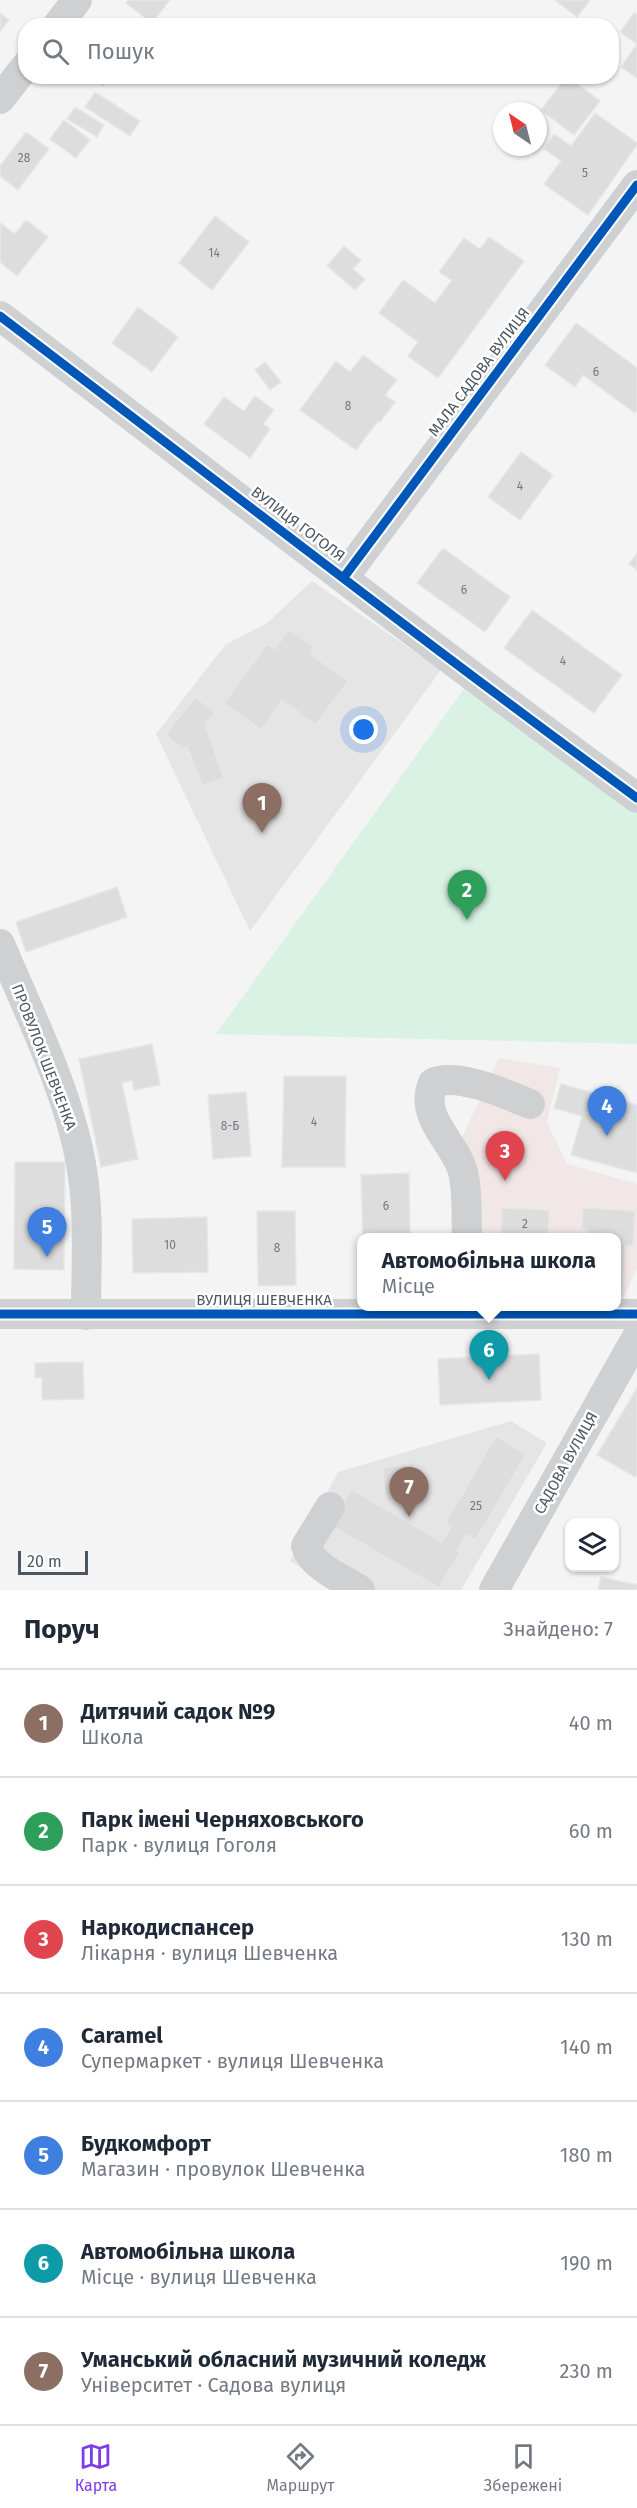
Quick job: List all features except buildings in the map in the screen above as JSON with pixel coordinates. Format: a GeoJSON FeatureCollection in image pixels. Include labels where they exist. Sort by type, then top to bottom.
{"type":"FeatureCollection","features":[{"type":"Feature","properties":{"kind":"street"},"geometry":{"type":"LineString","coordinates":[[63,18],[77,0]]}},
{"type":"Feature","properties":{"kind":"street"},"geometry":{"type":"LineString","coordinates":[[0,99],[18,76]]}},
{"type":"Feature","properties":{"kind":"street","name":"МАЛА САДОВА ВУЛИЦЯ"},"geometry":{"type":"LineString","coordinates":[[344,577],[637,185]]}},
{"type":"Feature","properties":{"kind":"street","name":"ВУЛИЦЯ ГОГОЛЯ"},"geometry":{"type":"LineString","coordinates":[[0,316],[344,577],[473,678],[637,798]]}},
{"type":"Feature","properties":{"kind":"street","name":"ПРОВУЛОК ШЕВЧЕНКА"},"geometry":{"type":"LineString","coordinates":[[0,944],[66,1107],[76,1141],[86,1199],[87,1315]]}},
{"type":"Feature","properties":{"kind":"street"},"geometry":{"type":"LineString","coordinates":[[467,1233],[463,1171],[433,1119],[428,1093],[433,1083],[443,1078],[502,1092],[530,1104]]}},
{"type":"Feature","properties":{"kind":"street","name":"ВУЛИЦЯ ШЕВЧЕНКА"},"geometry":{"type":"LineString","coordinates":[[0,1314],[395,1311]]}},
{"type":"Feature","properties":{"kind":"street","name":"ВУЛИЦЯ ШЕВЧЕНКА"},"geometry":{"type":"LineString","coordinates":[[513,1311],[637,1314]]}},
{"type":"Feature","properties":{"kind":"street","name":"САДОВА ВУЛИЦЯ"},"geometry":{"type":"LineString","coordinates":[[494,1590],[637,1336]]}},
{"type":"Feature","properties":{"kind":"street"},"geometry":{"type":"LineString","coordinates":[[330,1507],[306,1546],[308,1553],[360,1590]]}},
{"type":"Feature","properties":{"kind":"shaded area"},"geometry":{"type":"Polygon","coordinates":[[[312,581],[441,670],[250,931],[156,734],[225,645],[267,623],[312,581]]]}},
{"type":"Feature","properties":{"kind":"shaded area"},"geometry":{"type":"Polygon","coordinates":[[[499,1058],[560,1068],[547,1122],[567,1164],[637,1184],[637,1268],[621,1304],[621,1233],[455,1233],[451,1161],[499,1058]]]}},
{"type":"Feature","properties":{"kind":"shaded area"},"geometry":{"type":"Polygon","coordinates":[[[511,1421],[547,1443],[461,1590],[336,1590],[290,1561],[338,1472],[511,1421]]]}},
{"type":"Feature","properties":{"kind":"green space"},"geometry":{"type":"Polygon","coordinates":[[[466,686],[637,806],[637,1044],[216,1034],[466,686]]]}},
{"type":"Feature","properties":{"kind":"cycle path"},"geometry":{"type":"LineString","coordinates":[[344,577],[637,185]]}},
{"type":"Feature","properties":{"kind":"cycle path"},"geometry":{"type":"LineString","coordinates":[[0,316],[397,619],[637,798]]}},
{"type":"Feature","properties":{"kind":"cycle path"},"geometry":{"type":"LineString","coordinates":[[0,1314],[637,1314]]}},
{"type":"Feature","properties":{"kind":"place","name":"Дитячий садок №9"},"geometry":{"type":"Point","coordinates":[262,833]}},
{"type":"Feature","properties":{"kind":"place","name":"Парк імені Черняховського"},"geometry":{"type":"Point","coordinates":[467,920]}},
{"type":"Feature","properties":{"kind":"place","name":"Caramel"},"geometry":{"type":"Point","coordinates":[607,1136]}},
{"type":"Feature","properties":{"kind":"place","name":"Наркодиспансер"},"geometry":{"type":"Point","coordinates":[505,1181]}},
{"type":"Feature","properties":{"kind":"place","name":"Будкомфорт"},"geometry":{"type":"Point","coordinates":[47,1257]}},
{"type":"Feature","properties":{"kind":"place","name":"Автомобільна школа"},"geometry":{"type":"Point","coordinates":[489,1380]}},
{"type":"Feature","properties":{"kind":"place","name":"Уманський обласний музичний коледж"},"geometry":{"type":"Point","coordinates":[409,1517]}}]}
